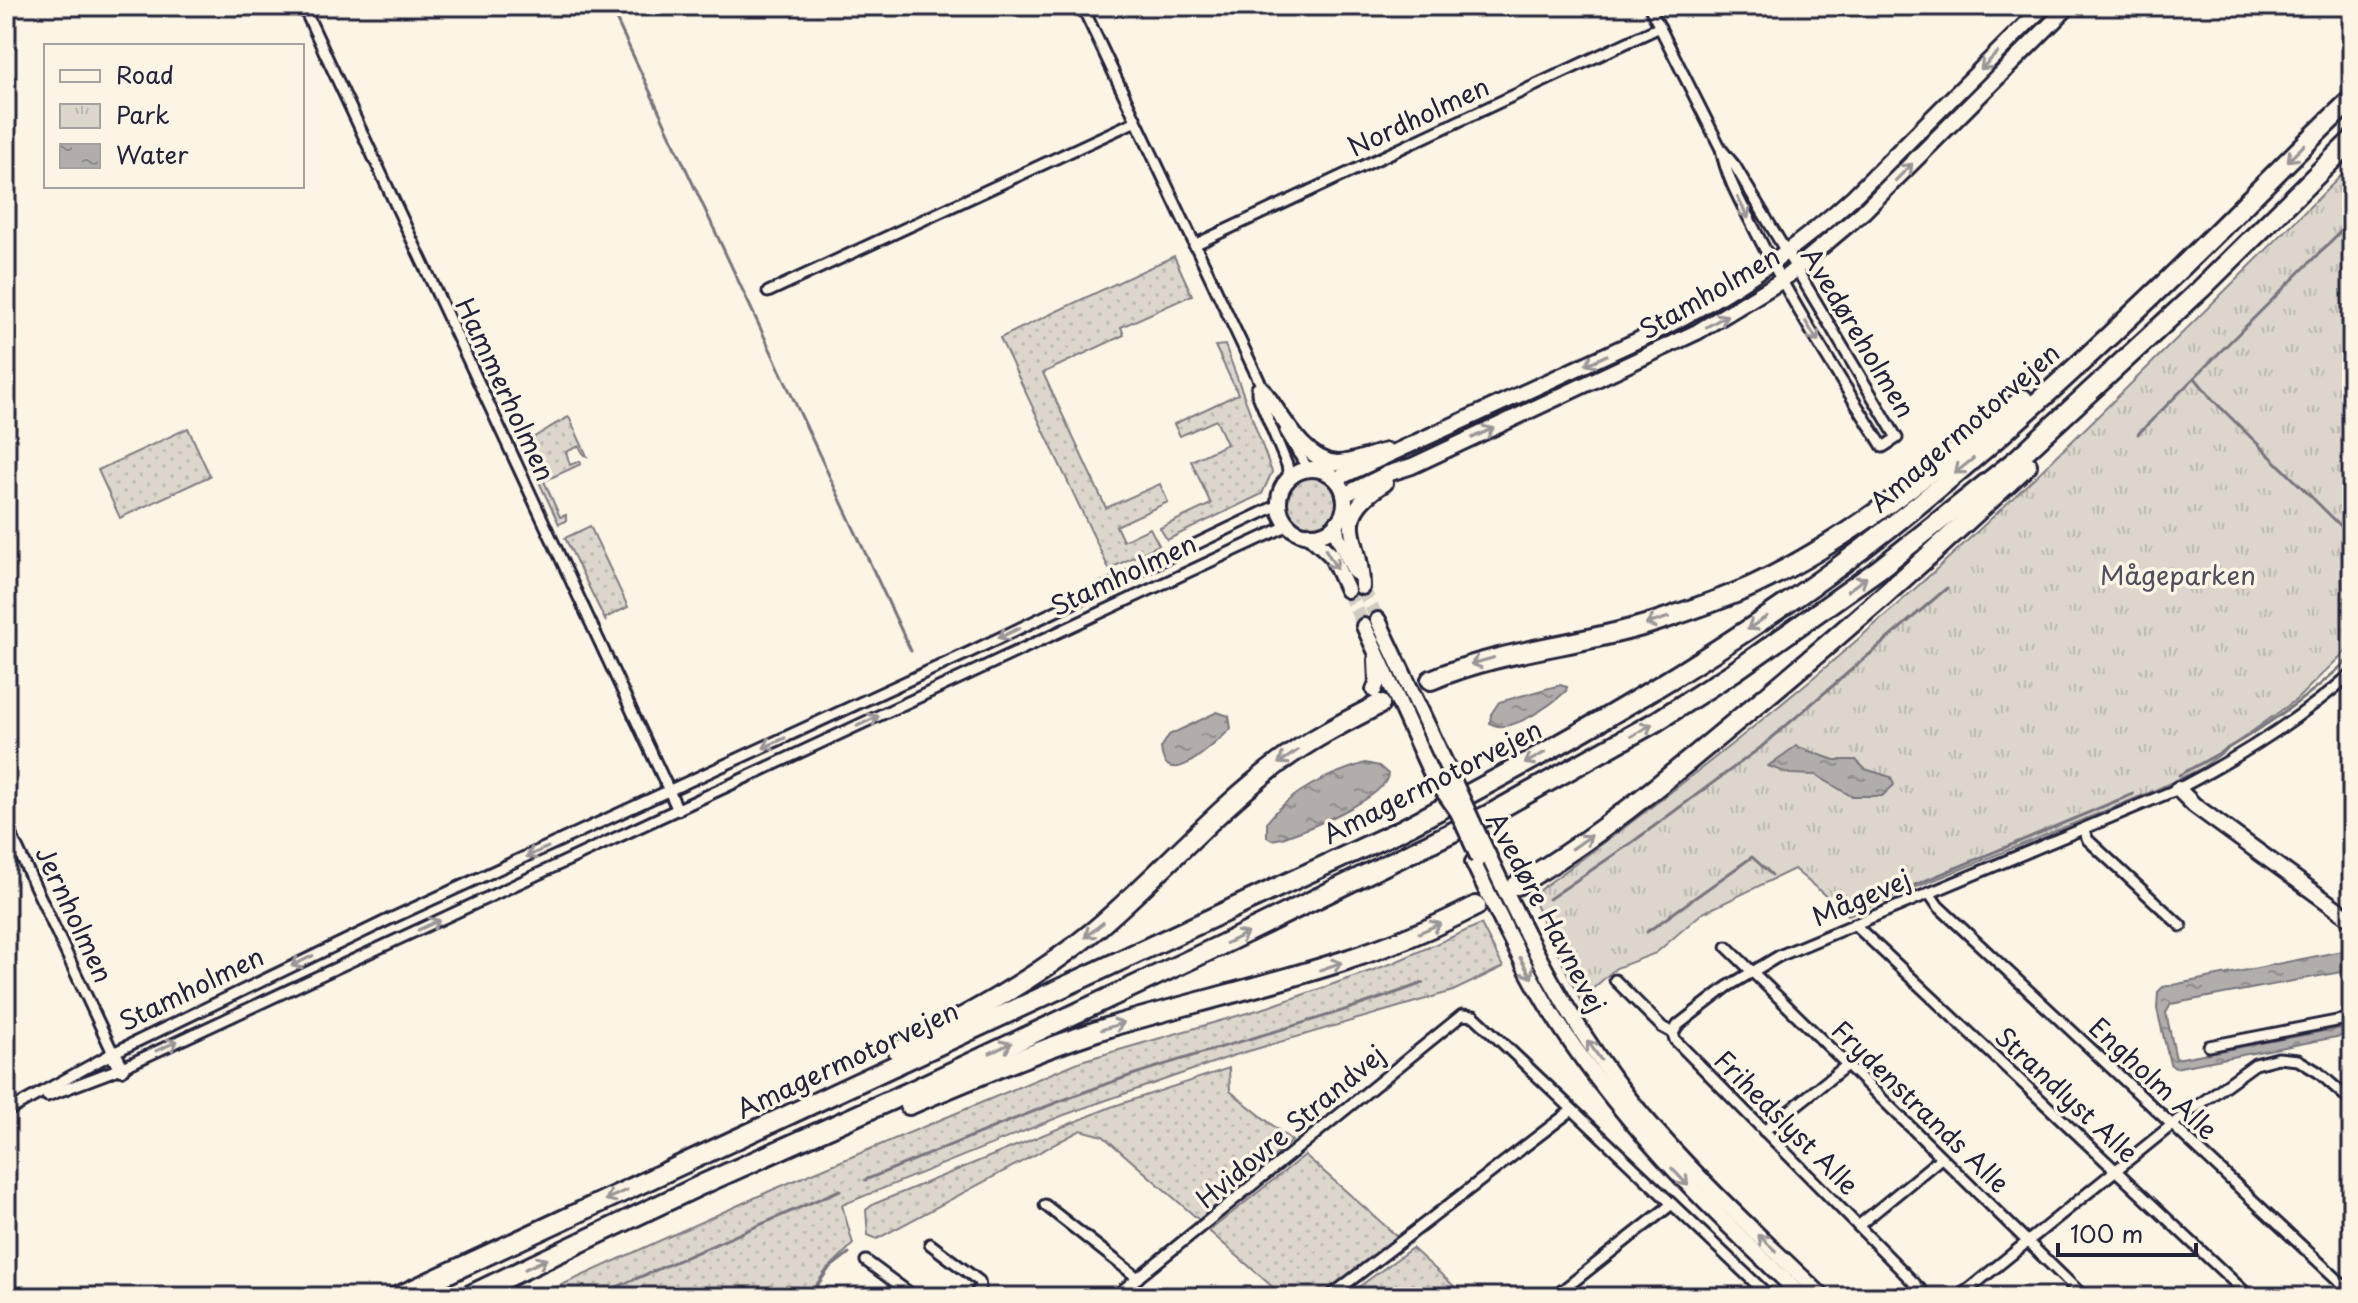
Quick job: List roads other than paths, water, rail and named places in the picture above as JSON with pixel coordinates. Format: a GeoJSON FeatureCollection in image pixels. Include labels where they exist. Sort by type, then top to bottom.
{"type":"FeatureCollection","features":[{"type":"Feature","properties":{"kind":"highway","name":"Amagermotorvejen"},"geometry":{"type":"LineString","coordinates":[[397,1297],[1401,830],[1618,711],[1728,642],[1861,550],[1993,441],[2162,286],[2352,99]]}},
{"type":"Feature","properties":{"kind":"highway","name":"Amagermotorvejen"},"geometry":{"type":"LineString","coordinates":[[466,1297],[1233,940],[1494,812],[1610,749],[1735,671],[1879,569],[2016,460],[2153,335],[2352,140]]}},
{"type":"Feature","properties":{"kind":"highway"},"geometry":{"type":"LineString","coordinates":[[1431,680],[1482,661],[1651,623],[1743,590],[1798,562],[1862,521],[1947,459],[2162,286]]}},
{"type":"Feature","properties":{"kind":"highway"},"geometry":{"type":"LineString","coordinates":[[1508,888],[1614,820],[1839,636],[1930,557],[2071,424],[2153,335]]}},
{"type":"Feature","properties":{"kind":"highway"},"geometry":{"type":"LineString","coordinates":[[687,1161],[1011,990],[1092,933],[1221,811],[1280,762],[1386,699]]}},
{"type":"Feature","properties":{"kind":"highway"},"geometry":{"type":"LineString","coordinates":[[701,1185],[816,1142],[1010,1062],[1115,1025],[1312,973],[1384,948],[1483,903]]}},
{"type":"Feature","properties":{"kind":"street","name":"Hammerholmen"},"geometry":{"type":"LineString","coordinates":[[303,6],[670,792]]}},
{"type":"Feature","properties":{"kind":"street"},"geometry":{"type":"LineString","coordinates":[[1082,6],[1260,384],[1308,469]]}},
{"type":"Feature","properties":{"kind":"street","name":"Avedøreholmen"},"geometry":{"type":"LineString","coordinates":[[1649,6],[1721,149],[1735,166],[1897,438],[1883,447],[1781,281],[1725,172],[1721,149]]}},
{"type":"Feature","properties":{"kind":"street","name":"Stamholmen"},"geometry":{"type":"LineString","coordinates":[[1336,479],[1690,315],[1787,254],[1853,197],[2044,6]]}},
{"type":"Feature","properties":{"kind":"street","name":"Stamholmen"},"geometry":{"type":"LineString","coordinates":[[1344,495],[1697,332],[1781,281],[1863,212],[2069,6]]}},
{"type":"Feature","properties":{"kind":"street","name":"Nordholmen"},"geometry":{"type":"LineString","coordinates":[[1194,245],[1660,27]]}},
{"type":"Feature","properties":{"kind":"street"},"geometry":{"type":"LineString","coordinates":[[768,292],[1136,121]]}},
{"type":"Feature","properties":{"kind":"street"},"geometry":{"type":"LineString","coordinates":[[1260,384],[1293,433],[1313,456],[1335,463],[1346,462],[1407,447]]}},
{"type":"Feature","properties":{"kind":"street"},"geometry":{"type":"LineString","coordinates":[[1260,384],[1257,393],[1287,465],[1289,478]]}},
{"type":"Feature","properties":{"kind":"street"},"geometry":{"type":"LineString","coordinates":[[1336,524],[1337,535],[1362,587],[1363,569],[1351,534],[1360,501],[1412,466]]}},
{"type":"Feature","properties":{"kind":"street"},"geometry":{"type":"LineString","coordinates":[[1308,534],[1320,533],[1336,524],[1345,507],[1344,495],[1336,479],[1326,472],[1308,469],[1289,478],[1281,493],[1282,515],[1289,525],[1308,534],[1331,555],[1347,590]]}},
{"type":"Feature","properties":{"kind":"street","name":"Stamholmen"},"geometry":{"type":"LineString","coordinates":[[17,1107],[113,1053],[390,919],[670,792],[1280,504]]}},
{"type":"Feature","properties":{"kind":"street","name":"Stamholmen"},"geometry":{"type":"LineString","coordinates":[[6,1112],[121,1068],[1289,525]]}},
{"type":"Feature","properties":{"kind":"street","name":"Avedøre Havnevej"},"geometry":{"type":"LineString","coordinates":[[1803,1297],[1678,1176],[1608,1094],[1547,1006],[1514,947],[1483,903],[1480,859],[1460,796],[1440,771],[1386,699],[1371,623],[1410,690],[1440,771],[1480,859],[1508,888],[1562,999],[1626,1094],[1688,1166],[1823,1297]]}},
{"type":"Feature","properties":{"kind":"street"},"geometry":{"type":"LineString","coordinates":[[970,652],[977,669]]}},
{"type":"Feature","properties":{"kind":"street"},"geometry":{"type":"LineString","coordinates":[[1375,652],[1377,683],[1386,699],[1431,680]]}},
{"type":"Feature","properties":{"kind":"street","name":"Mågevej"},"geometry":{"type":"LineString","coordinates":[[1673,1033],[1678,1025],[1752,970],[1779,956],[2178,789],[2226,764],[2279,731],[2352,673]]}},
{"type":"Feature","properties":{"kind":"street"},"geometry":{"type":"LineString","coordinates":[[2178,789],[2194,805],[2352,920]]}},
{"type":"Feature","properties":{"kind":"street"},"geometry":{"type":"LineString","coordinates":[[670,792],[678,810]]}},
{"type":"Feature","properties":{"kind":"street","name":"Jernholmen"},"geometry":{"type":"LineString","coordinates":[[6,824],[121,1068]]}},
{"type":"Feature","properties":{"kind":"street"},"geometry":{"type":"LineString","coordinates":[[2083,829],[2088,840],[2181,926]]}},
{"type":"Feature","properties":{"kind":"street"},"geometry":{"type":"LineString","coordinates":[[1483,903],[1508,888]]}},
{"type":"Feature","properties":{"kind":"street","name":"Engholm Alle"},"geometry":{"type":"LineString","coordinates":[[1929,893],[1938,906],[2352,1293]]}},
{"type":"Feature","properties":{"kind":"street"},"geometry":{"type":"LineString","coordinates":[[390,919],[399,939]]}},
{"type":"Feature","properties":{"kind":"street","name":"Strandlyst Alle"},"geometry":{"type":"LineString","coordinates":[[1854,924],[2250,1297]]}},
{"type":"Feature","properties":{"kind":"street","name":"Frydenstrands Alle"},"geometry":{"type":"LineString","coordinates":[[1727,947],[2084,1297]]}},
{"type":"Feature","properties":{"kind":"street","name":"Frihedslyst Alle"},"geometry":{"type":"LineString","coordinates":[[1615,980],[1662,1027],[1673,1033],[1675,1040],[1928,1297]]}},
{"type":"Feature","properties":{"kind":"street","name":"Hvidovre Strandvej"},"geometry":{"type":"LineString","coordinates":[[1114,1297],[1462,1015],[1474,1016],[1572,1110]]}},
{"type":"Feature","properties":{"kind":"street"},"geometry":{"type":"LineString","coordinates":[[2209,1046],[2352,1018]]}},
{"type":"Feature","properties":{"kind":"street"},"geometry":{"type":"LineString","coordinates":[[1959,1297],[2242,1072],[2267,1060],[2298,1060],[2352,1102]]}},
{"type":"Feature","properties":{"kind":"street"},"geometry":{"type":"LineString","coordinates":[[1764,1131],[1847,1065]]}},
{"type":"Feature","properties":{"kind":"street"},"geometry":{"type":"LineString","coordinates":[[1329,1297],[1572,1110],[1769,1297]]}},
{"type":"Feature","properties":{"kind":"street"},"geometry":{"type":"LineString","coordinates":[[1858,1226],[1941,1158]]}},
{"type":"Feature","properties":{"kind":"street"},"geometry":{"type":"LineString","coordinates":[[1554,1297],[1672,1204]]}},
{"type":"Feature","properties":{"kind":"street"},"geometry":{"type":"LineString","coordinates":[[1045,1205],[1138,1278]]}},
{"type":"Feature","properties":{"kind":"street"},"geometry":{"type":"LineString","coordinates":[[930,1244],[979,1281],[980,1287],[973,1297]]}},
{"type":"Feature","properties":{"kind":"street"},"geometry":{"type":"LineString","coordinates":[[866,1261],[915,1297]]}},
{"type":"Feature","properties":{"kind":"water"},"geometry":{"type":"Polygon","coordinates":[[[1560,685],[1567,687],[1566,691],[1529,717],[1507,725],[1490,723],[1491,714],[1499,702],[1560,685]]]}},
{"type":"Feature","properties":{"kind":"water"},"geometry":{"type":"Polygon","coordinates":[[[1217,712],[1229,716],[1231,729],[1192,761],[1172,767],[1165,761],[1161,748],[1169,735],[1217,712]]]}},
{"type":"Feature","properties":{"kind":"water"},"geometry":{"type":"Polygon","coordinates":[[[1796,746],[1834,760],[1856,760],[1865,769],[1891,777],[1894,785],[1882,796],[1851,796],[1816,775],[1790,774],[1768,766],[1796,746]]]}},
{"type":"Feature","properties":{"kind":"water"},"geometry":{"type":"Polygon","coordinates":[[[1365,763],[1379,766],[1388,774],[1374,793],[1308,828],[1282,838],[1272,840],[1267,837],[1267,822],[1299,792],[1365,763]]]}},
{"type":"Feature","properties":{"kind":"water"},"geometry":{"type":"Polygon","coordinates":[[[2352,949],[2352,970],[2171,1004],[2166,1013],[2176,1059],[2352,1026],[2352,1034],[2175,1068],[2170,1064],[2157,1009],[2158,992],[2163,987],[2352,949]]]}},
{"type":"Feature","properties":{"kind":"waterway"},"geometry":{"type":"LineString","coordinates":[[610,6],[911,651]]}},
{"type":"Feature","properties":{"kind":"waterway"},"geometry":{"type":"LineString","coordinates":[[2138,434],[2352,220]]}},
{"type":"Feature","properties":{"kind":"waterway"},"geometry":{"type":"LineString","coordinates":[[2195,378],[2213,400],[2342,527]]}},
{"type":"Feature","properties":{"kind":"waterway"},"geometry":{"type":"LineString","coordinates":[[1549,899],[1760,748],[1947,588]]}},
{"type":"Feature","properties":{"kind":"waterway"},"geometry":{"type":"LineString","coordinates":[[2179,775],[2270,722],[2313,691],[2352,656]]}},
{"type":"Feature","properties":{"kind":"waterway"},"geometry":{"type":"LineString","coordinates":[[1855,910],[2133,794]]}},
{"type":"Feature","properties":{"kind":"waterway"},"geometry":{"type":"LineString","coordinates":[[1647,932],[1752,857],[1772,875]]}},
{"type":"Feature","properties":{"kind":"waterway"},"geometry":{"type":"LineString","coordinates":[[865,1180],[1031,1112],[1132,1075],[1423,983]]}},
{"type":"Feature","properties":{"kind":"waterway"},"geometry":{"type":"LineString","coordinates":[[594,1297],[840,1190]]}},
{"type":"Feature","properties":{"kind":"waterway"},"geometry":{"type":"LineString","coordinates":[[808,1297],[827,1270],[849,1253]]}},
{"type":"Feature","properties":{"kind":"tunnel"},"geometry":{"type":"LineString","coordinates":[[1362,587],[1378,620]]}},
{"type":"Feature","properties":{"kind":"tunnel"},"geometry":{"type":"LineString","coordinates":[[1347,590],[1364,626]]}},
{"type":"Feature","properties":{"kind":"park label","name":"Mågeparken"},"geometry":{"type":"Point","coordinates":[2178,574]}}]}
